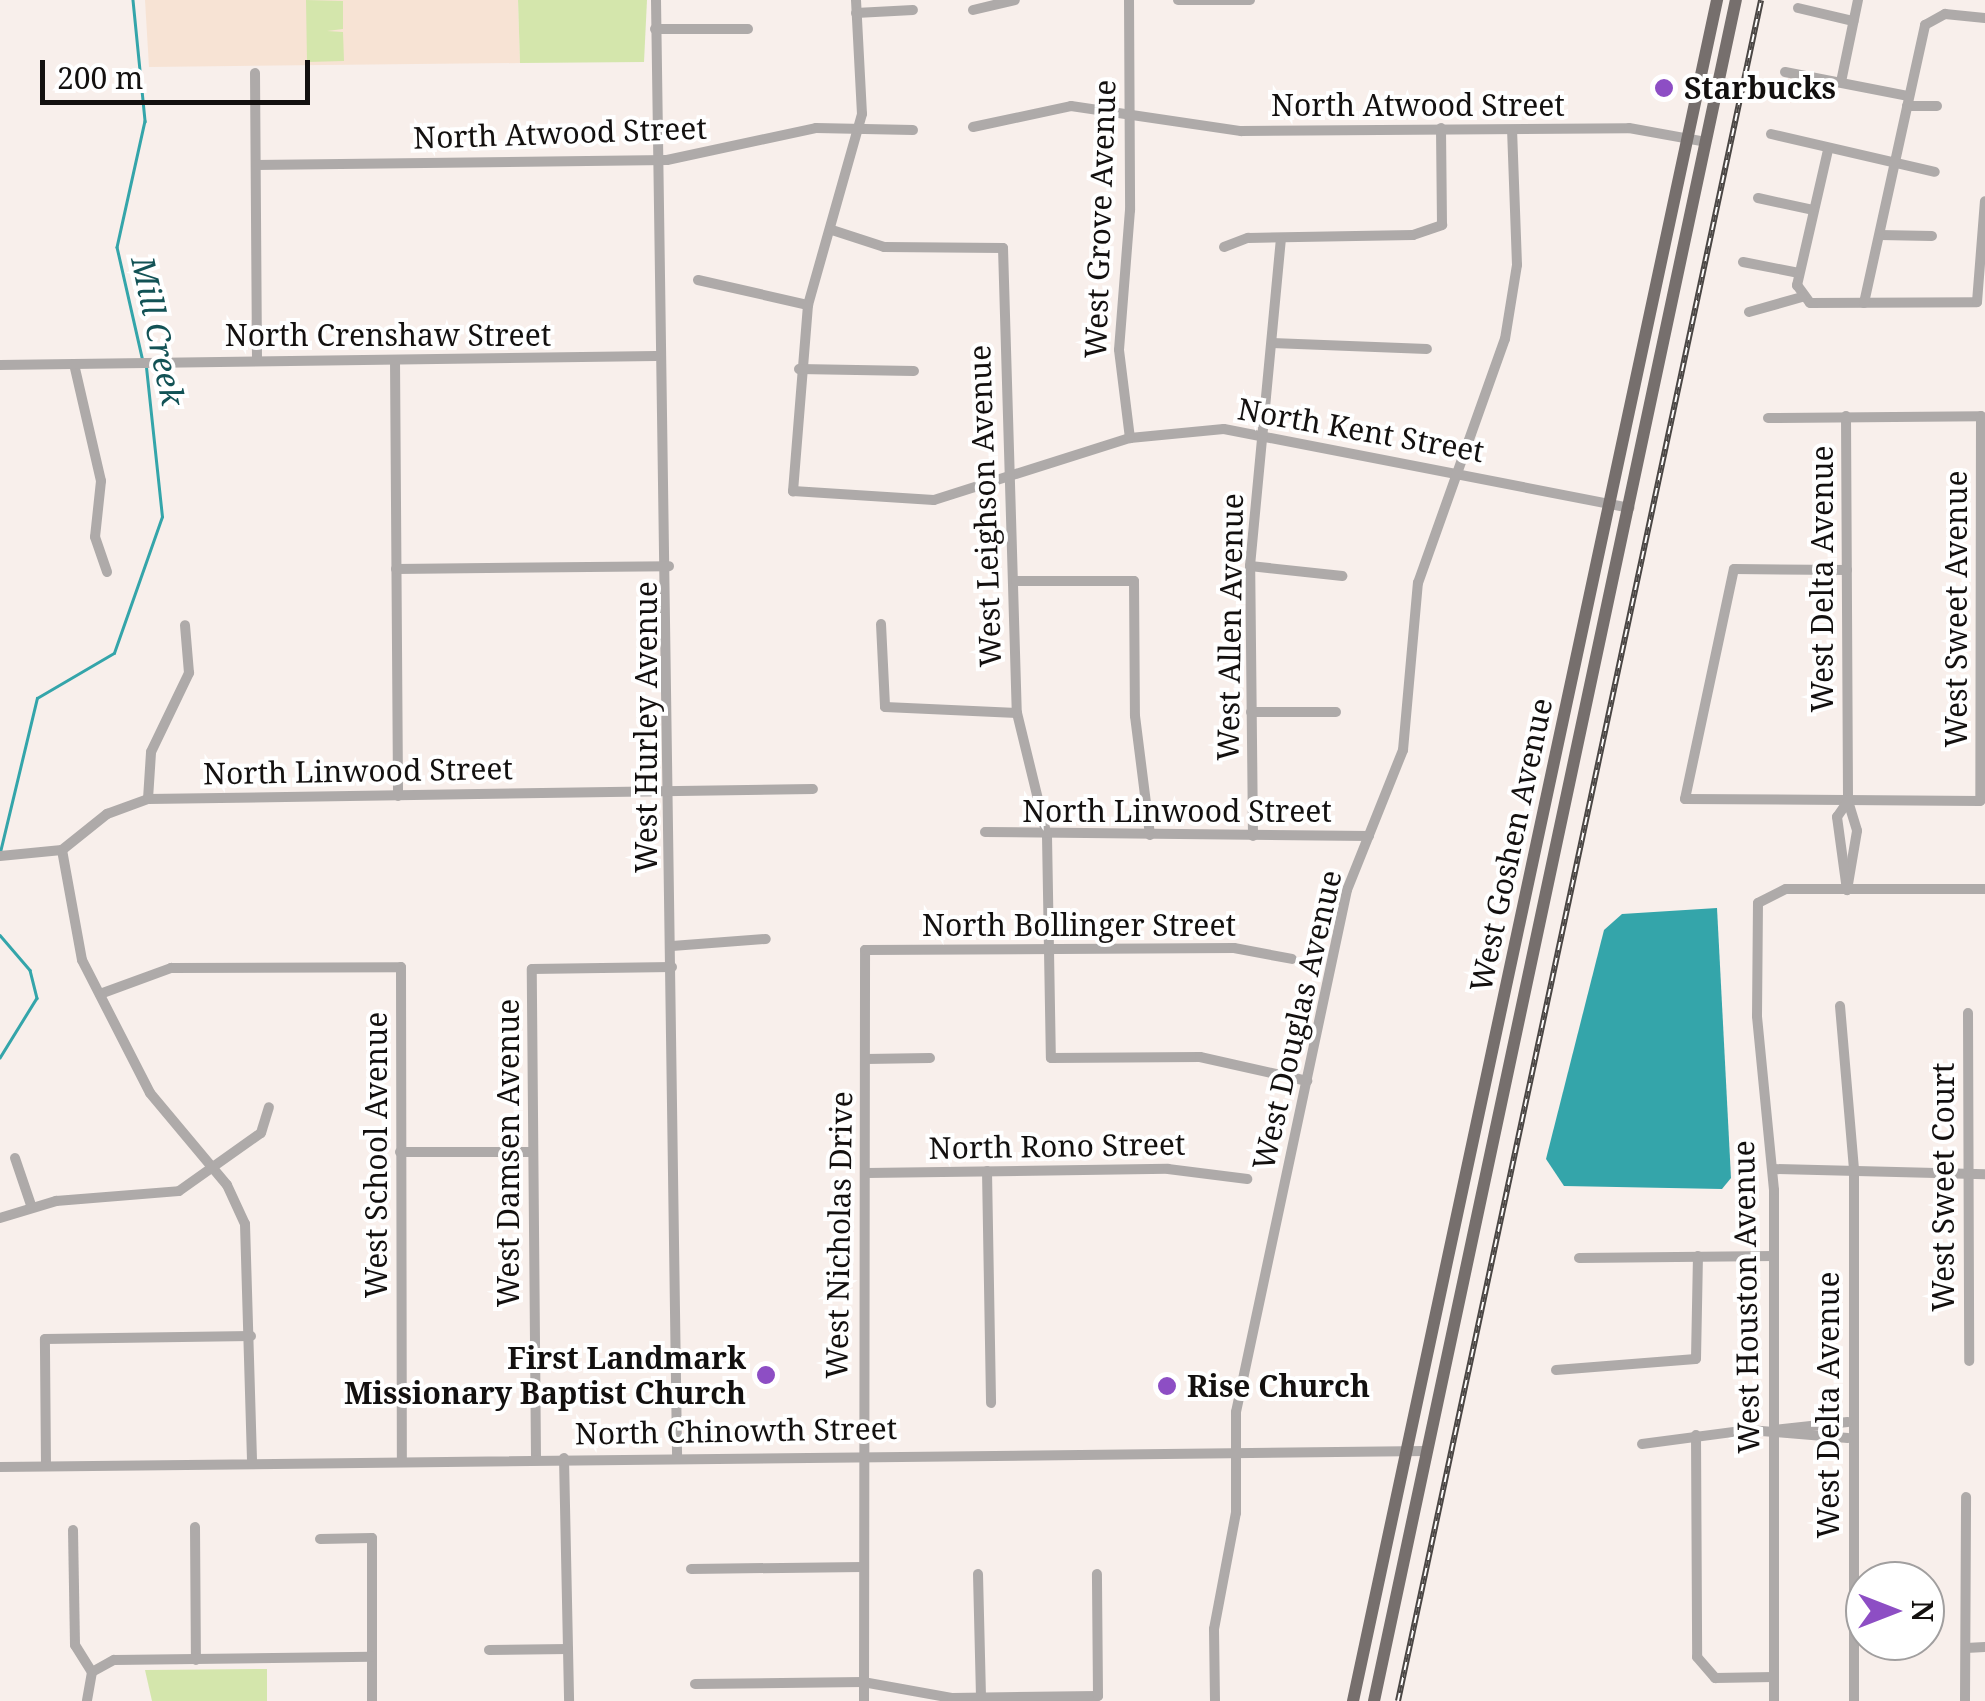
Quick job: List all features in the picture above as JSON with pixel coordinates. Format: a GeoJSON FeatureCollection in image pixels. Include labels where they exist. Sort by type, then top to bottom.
{"type":"FeatureCollection","features":[{"type":"Feature","properties":{"kind":"main road","name":"West Goshen Avenue"},"geometry":{"type":"LineString","coordinates":[[1353,1701],[1717,0]]}},
{"type":"Feature","properties":{"kind":"main road"},"geometry":{"type":"LineString","coordinates":[[1716,96],[1728,0]]}},
{"type":"Feature","properties":{"kind":"main road","name":"West Goshen Avenue"},"geometry":{"type":"LineString","coordinates":[[1374,1701],[1736,0]]}},
{"type":"Feature","properties":{"kind":"main road"},"geometry":{"type":"LineString","coordinates":[[1496,1128],[1506,1044],[1500,1014]]}},
{"type":"Feature","properties":{"kind":"street","name":"West Hurley Avenue"},"geometry":{"type":"LineString","coordinates":[[656,0],[656,356],[669,566],[677,1455]]}},
{"type":"Feature","properties":{"kind":"street"},"geometry":{"type":"LineString","coordinates":[[856,0],[861,124],[808,306],[799,370],[914,370]]}},
{"type":"Feature","properties":{"kind":"street"},"geometry":{"type":"LineString","coordinates":[[972,10],[1014,0]]}},
{"type":"Feature","properties":{"kind":"street","name":"West Grove Avenue"},"geometry":{"type":"LineString","coordinates":[[1129,0],[1130,113],[1119,350],[1130,438]]}},
{"type":"Feature","properties":{"kind":"street"},"geometry":{"type":"LineString","coordinates":[[1178,0],[1250,0]]}},
{"type":"Feature","properties":{"kind":"street"},"geometry":{"type":"LineString","coordinates":[[1841,82],[1858,0]]}},
{"type":"Feature","properties":{"kind":"street"},"geometry":{"type":"LineString","coordinates":[[1798,8],[1853,21]]}},
{"type":"Feature","properties":{"kind":"street"},"geometry":{"type":"LineString","coordinates":[[856,13],[913,10]]}},
{"type":"Feature","properties":{"kind":"street"},"geometry":{"type":"LineString","coordinates":[[1864,303],[1929,18],[1985,18]]}},
{"type":"Feature","properties":{"kind":"street"},"geometry":{"type":"LineString","coordinates":[[655,29],[748,30]]}},
{"type":"Feature","properties":{"kind":"street"},"geometry":{"type":"LineString","coordinates":[[1785,72],[1937,106]]}},
{"type":"Feature","properties":{"kind":"street"},"geometry":{"type":"LineString","coordinates":[[255,73],[257,360]]}},
{"type":"Feature","properties":{"kind":"street","name":"North Atwood Street"},"geometry":{"type":"LineString","coordinates":[[973,128],[1053,108],[1130,113],[1241,131],[1441,128],[1688,138],[1706,142]]}},
{"type":"Feature","properties":{"kind":"street","name":"North Atwood Street"},"geometry":{"type":"LineString","coordinates":[[256,164],[654,160],[861,124],[913,130]]}},
{"type":"Feature","properties":{"kind":"street"},"geometry":{"type":"LineString","coordinates":[[1224,247],[1281,239],[1413,236],[1442,225],[1441,128]]}},
{"type":"Feature","properties":{"kind":"street","name":"West Douglas Avenue"},"geometry":{"type":"LineString","coordinates":[[1215,1701],[1214,1629],[1236,1513],[1236,1412],[1347,890],[1404,750],[1418,583],[1505,339],[1517,265],[1512,130]]}},
{"type":"Feature","properties":{"kind":"street"},"geometry":{"type":"LineString","coordinates":[[1771,134],[1894,166],[1935,172]]}},
{"type":"Feature","properties":{"kind":"street"},"geometry":{"type":"LineString","coordinates":[[1800,294],[1800,273],[1828,150]]}},
{"type":"Feature","properties":{"kind":"street"},"geometry":{"type":"LineString","coordinates":[[1758,198],[1813,210]]}},
{"type":"Feature","properties":{"kind":"street"},"geometry":{"type":"LineString","coordinates":[[1748,312],[1800,294],[1864,303],[1980,300],[1985,201]]}},
{"type":"Feature","properties":{"kind":"street","name":"West Leighson Avenue"},"geometry":{"type":"LineString","coordinates":[[832,230],[884,247],[1004,248],[1003,400],[1014,479],[1017,713],[1047,836],[1051,1058],[1200,1057],[1307,1082]]}},
{"type":"Feature","properties":{"kind":"street"},"geometry":{"type":"LineString","coordinates":[[1880,235],[1932,236]]}},
{"type":"Feature","properties":{"kind":"street","name":"West Allen Avenue"},"geometry":{"type":"LineString","coordinates":[[1253,836],[1250,566],[1281,239]]}},
{"type":"Feature","properties":{"kind":"street"},"geometry":{"type":"LineString","coordinates":[[1743,262],[1800,273]]}},
{"type":"Feature","properties":{"kind":"street"},"geometry":{"type":"LineString","coordinates":[[698,280],[808,306]]}},
{"type":"Feature","properties":{"kind":"street"},"geometry":{"type":"LineString","coordinates":[[1272,342],[1427,349]]}},
{"type":"Feature","properties":{"kind":"street","name":"North Crenshaw Street"},"geometry":{"type":"LineString","coordinates":[[0,365],[656,356]]}},
{"type":"Feature","properties":{"kind":"street"},"geometry":{"type":"LineString","coordinates":[[395,360],[398,796]]}},
{"type":"Feature","properties":{"kind":"street"},"geometry":{"type":"LineString","coordinates":[[74,364],[99,464],[94,537],[106,572]]}},
{"type":"Feature","properties":{"kind":"street","name":"North Kent Street"},"geometry":{"type":"LineString","coordinates":[[799,370],[793,491],[897,503],[1014,479],[1130,438],[1262,430],[1629,508]]}},
{"type":"Feature","properties":{"kind":"street"},"geometry":{"type":"LineString","coordinates":[[1768,418],[1846,416]]}},
{"type":"Feature","properties":{"kind":"street","name":"West Sweet Avenue"},"geometry":{"type":"LineString","coordinates":[[1846,416],[1981,416],[1980,801],[1848,801]]}},
{"type":"Feature","properties":{"kind":"street","name":"West Delta Avenue"},"geometry":{"type":"LineString","coordinates":[[1846,416],[1848,801],[1856,844],[1846,890]]}},
{"type":"Feature","properties":{"kind":"street"},"geometry":{"type":"LineString","coordinates":[[396,569],[669,566]]}},
{"type":"Feature","properties":{"kind":"street"},"geometry":{"type":"LineString","coordinates":[[1250,566],[1342,576]]}},
{"type":"Feature","properties":{"kind":"street"},"geometry":{"type":"LineString","coordinates":[[1847,570],[1734,569],[1685,798],[1848,801]]}},
{"type":"Feature","properties":{"kind":"street"},"geometry":{"type":"LineString","coordinates":[[1016,581],[1134,581],[1135,716],[1150,835]]}},
{"type":"Feature","properties":{"kind":"street"},"geometry":{"type":"LineString","coordinates":[[881,624],[882,700],[891,710],[1017,713]]}},
{"type":"Feature","properties":{"kind":"street"},"geometry":{"type":"LineString","coordinates":[[148,799],[150,752],[188,673],[185,625]]}},
{"type":"Feature","properties":{"kind":"street"},"geometry":{"type":"LineString","coordinates":[[1252,712],[1336,712]]}},
{"type":"Feature","properties":{"kind":"street"},"geometry":{"type":"LineString","coordinates":[[671,792],[813,788]]}},
{"type":"Feature","properties":{"kind":"street","name":"North Linwood Street"},"geometry":{"type":"LineString","coordinates":[[62,850],[107,814],[148,799],[671,792]]}},
{"type":"Feature","properties":{"kind":"street","name":"West Delta Avenue"},"geometry":{"type":"LineString","coordinates":[[1846,890],[1837,817],[1848,801]]}},
{"type":"Feature","properties":{"kind":"street","name":"North Linwood Street"},"geometry":{"type":"LineString","coordinates":[[985,832],[1047,836],[1369,836]]}},
{"type":"Feature","properties":{"kind":"street"},"geometry":{"type":"LineString","coordinates":[[1838,844],[1856,844]]}},
{"type":"Feature","properties":{"kind":"street"},"geometry":{"type":"LineString","coordinates":[[4,856],[62,850],[73,937],[100,994],[167,1120],[213,1167],[245,1224],[252,1464]]}},
{"type":"Feature","properties":{"kind":"street"},"geometry":{"type":"LineString","coordinates":[[1846,890],[1985,889]]}},
{"type":"Feature","properties":{"kind":"street","name":"West Houston Avenue"},"geometry":{"type":"LineString","coordinates":[[1774,1701],[1772,1168],[1757,1016],[1762,894],[1846,890]]}},
{"type":"Feature","properties":{"kind":"street"},"geometry":{"type":"LineString","coordinates":[[672,946],[766,939]]}},
{"type":"Feature","properties":{"kind":"street","name":"North Bollinger Street"},"geometry":{"type":"LineString","coordinates":[[865,950],[1234,948],[1292,959]]}},
{"type":"Feature","properties":{"kind":"street","name":"West Nicholas Drive"},"geometry":{"type":"LineString","coordinates":[[864,1701],[865,950]]}},
{"type":"Feature","properties":{"kind":"street","name":"West School Avenue"},"geometry":{"type":"LineString","coordinates":[[100,994],[171,968],[401,967],[402,1462]]}},
{"type":"Feature","properties":{"kind":"street","name":"West Damsen Avenue"},"geometry":{"type":"LineString","coordinates":[[536,1458],[532,969],[672,967]]}},
{"type":"Feature","properties":{"kind":"street","name":"West Delta Avenue"},"geometry":{"type":"LineString","coordinates":[[1840,1006],[1854,1169],[1848,1422],[1854,1701]]}},
{"type":"Feature","properties":{"kind":"street","name":"West Sweet Court"},"geometry":{"type":"LineString","coordinates":[[1968,1013],[1969,1361]]}},
{"type":"Feature","properties":{"kind":"street"},"geometry":{"type":"LineString","coordinates":[[866,1059],[930,1058]]}},
{"type":"Feature","properties":{"kind":"street"},"geometry":{"type":"LineString","coordinates":[[0,1218],[31,1205],[164,1197],[261,1133],[269,1107]]}},
{"type":"Feature","properties":{"kind":"street"},"geometry":{"type":"LineString","coordinates":[[400,1152],[532,1152]]}},
{"type":"Feature","properties":{"kind":"street"},"geometry":{"type":"LineString","coordinates":[[15,1158],[31,1205]]}},
{"type":"Feature","properties":{"kind":"street"},"geometry":{"type":"LineString","coordinates":[[1772,1168],[1985,1174]]}},
{"type":"Feature","properties":{"kind":"street","name":"North Rono Street"},"geometry":{"type":"LineString","coordinates":[[867,1173],[1202,1170],[1246,1180]]}},
{"type":"Feature","properties":{"kind":"street"},"geometry":{"type":"LineString","coordinates":[[987,1172],[991,1402]]}},
{"type":"Feature","properties":{"kind":"street"},"geometry":{"type":"LineString","coordinates":[[1556,1370],[1696,1360],[1698,1256]]}},
{"type":"Feature","properties":{"kind":"street"},"geometry":{"type":"LineString","coordinates":[[1579,1258],[1774,1256]]}},
{"type":"Feature","properties":{"kind":"street"},"geometry":{"type":"LineString","coordinates":[[46,1466],[44,1340],[251,1336]]}},
{"type":"Feature","properties":{"kind":"street"},"geometry":{"type":"LineString","coordinates":[[1642,1444],[1696,1435],[1848,1422]]}},
{"type":"Feature","properties":{"kind":"street"},"geometry":{"type":"LineString","coordinates":[[1774,1430],[1848,1438]]}},
{"type":"Feature","properties":{"kind":"street"},"geometry":{"type":"LineString","coordinates":[[1696,1435],[1702,1672],[1774,1678]]}},
{"type":"Feature","properties":{"kind":"street","name":"North Chinowth Street"},"geometry":{"type":"LineString","coordinates":[[0,1467],[677,1455],[1408,1448],[1426,1451]]}},
{"type":"Feature","properties":{"kind":"street"},"geometry":{"type":"LineString","coordinates":[[564,1458],[569,1701]]}},
{"type":"Feature","properties":{"kind":"street"},"geometry":{"type":"LineString","coordinates":[[1965,1701],[1966,1497]]}},
{"type":"Feature","properties":{"kind":"street"},"geometry":{"type":"LineString","coordinates":[[194,1527],[196,1660]]}},
{"type":"Feature","properties":{"kind":"street"},"geometry":{"type":"LineString","coordinates":[[74,1530],[74,1645],[92,1672],[87,1701]]}},
{"type":"Feature","properties":{"kind":"street"},"geometry":{"type":"LineString","coordinates":[[320,1539],[372,1538],[372,1701]]}},
{"type":"Feature","properties":{"kind":"street"},"geometry":{"type":"LineString","coordinates":[[691,1569],[863,1567]]}},
{"type":"Feature","properties":{"kind":"street"},"geometry":{"type":"LineString","coordinates":[[978,1574],[981,1699]]}},
{"type":"Feature","properties":{"kind":"street"},"geometry":{"type":"LineString","coordinates":[[695,1684],[864,1682],[981,1699],[1098,1696],[1097,1574]]}},
{"type":"Feature","properties":{"kind":"street"},"geometry":{"type":"LineString","coordinates":[[1966,1648],[1985,1648]]}},
{"type":"Feature","properties":{"kind":"street"},"geometry":{"type":"LineString","coordinates":[[489,1650],[568,1649]]}},
{"type":"Feature","properties":{"kind":"street"},"geometry":{"type":"LineString","coordinates":[[92,1672],[114,1660],[371,1657]]}},
{"type":"Feature","properties":{"kind":"shaded area"},"geometry":{"type":"Polygon","coordinates":[[[145,0],[518,0],[520,63],[149,67],[145,0]]]}},
{"type":"Feature","properties":{"kind":"green space"},"geometry":{"type":"Polygon","coordinates":[[[306,0],[343,1],[343,29],[327,31],[343,32],[344,61],[307,62],[306,0]]]}},
{"type":"Feature","properties":{"kind":"green space"},"geometry":{"type":"Polygon","coordinates":[[[518,0],[647,0],[644,62],[520,63],[518,0]]]}},
{"type":"Feature","properties":{"kind":"green space"},"geometry":{"type":"Polygon","coordinates":[[[267,1669],[267,1701],[152,1701],[145,1670],[267,1669]]]}},
{"type":"Feature","properties":{"kind":"water"},"geometry":{"type":"Polygon","coordinates":[[[1717,908],[1731,1178],[1722,1189],[1564,1186],[1546,1159],[1604,930],[1622,914],[1717,908]]]}},
{"type":"Feature","properties":{"kind":"waterway","name":"Mill Creek"},"geometry":{"type":"LineString","coordinates":[[133,0],[145,121],[117,247],[143,361]]}},
{"type":"Feature","properties":{"kind":"waterway","name":"Mill Creek"},"geometry":{"type":"LineString","coordinates":[[0,852],[37,698],[114,653],[162,517],[146,368]]}},
{"type":"Feature","properties":{"kind":"waterway","name":"Mill Creek"},"geometry":{"type":"LineString","coordinates":[[0,935],[30,970],[37,998],[0,1058]]}},
{"type":"Feature","properties":{"kind":"railway"},"geometry":{"type":"LineString","coordinates":[[1398,1701],[1761,0]]}},
{"type":"Feature","properties":{"kind":"place","name":"Starbucks"},"geometry":{"type":"Point","coordinates":[1664,88]}},
{"type":"Feature","properties":{"kind":"place","name":"First Landmark Missionary Baptist Church"},"geometry":{"type":"Point","coordinates":[766,1375]}},
{"type":"Feature","properties":{"kind":"place","name":"Rise Church"},"geometry":{"type":"Point","coordinates":[1167,1386]}}]}
